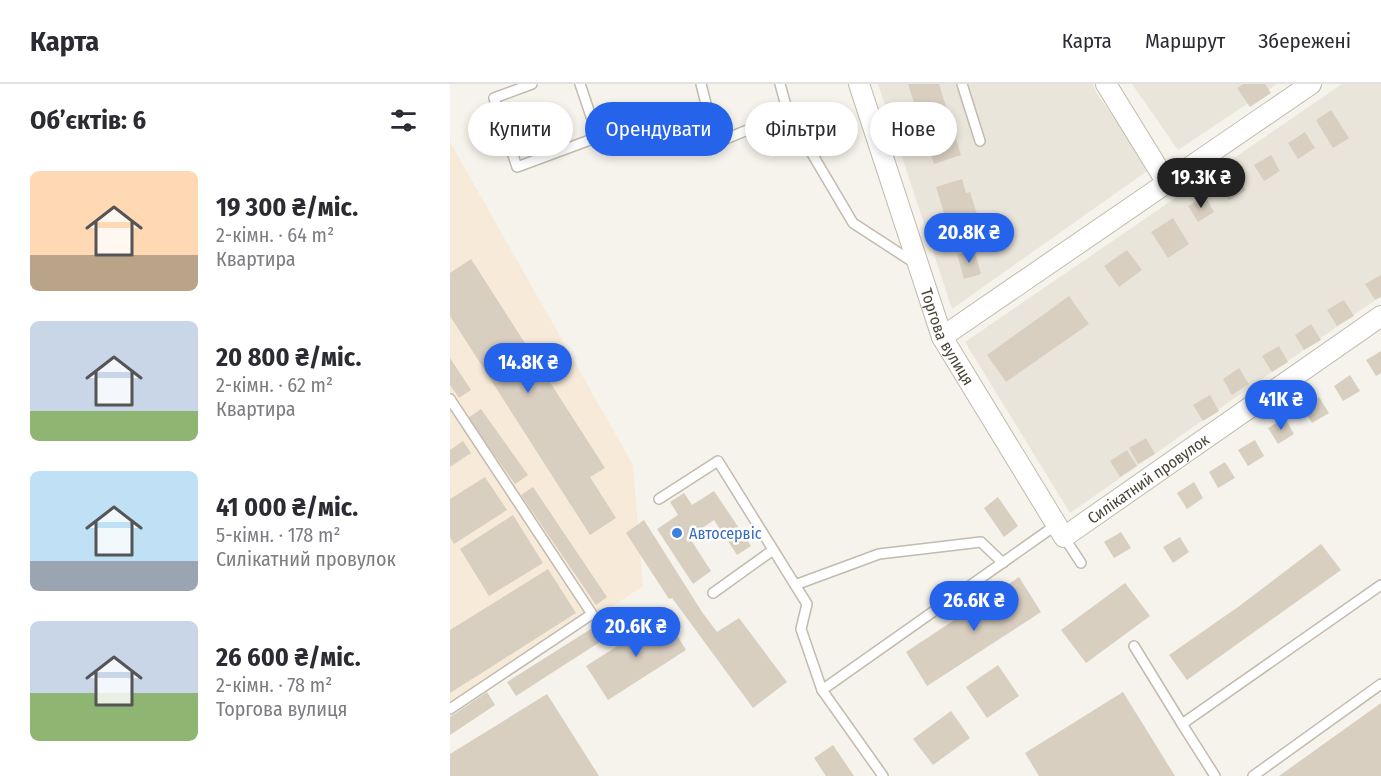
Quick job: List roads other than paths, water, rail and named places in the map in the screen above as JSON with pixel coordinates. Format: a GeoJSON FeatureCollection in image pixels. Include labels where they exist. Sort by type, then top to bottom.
{"type":"FeatureCollection","features":[{"type":"Feature","properties":{"kind":"street","name":"Торгова вулиця"},"geometry":{"type":"LineString","coordinates":[[859,84],[942,337],[1060,531]]}},
{"type":"Feature","properties":{"kind":"street"},"geometry":{"type":"LineString","coordinates":[[1106,84],[1167,183]]}},
{"type":"Feature","properties":{"kind":"street"},"geometry":{"type":"LineString","coordinates":[[942,337],[1311,84]]}},
{"type":"Feature","properties":{"kind":"street","name":"Силікатний провулок"},"geometry":{"type":"LineString","coordinates":[[1060,531],[1381,316]]}},
{"type":"Feature","properties":{"kind":"lane"},"geometry":{"type":"LineString","coordinates":[[532,84],[494,98],[517,167],[598,137],[580,84]]}},
{"type":"Feature","properties":{"kind":"lane"},"geometry":{"type":"LineString","coordinates":[[701,84],[716,143],[745,131]]}},
{"type":"Feature","properties":{"kind":"lane"},"geometry":{"type":"LineString","coordinates":[[780,84],[785,102]]}},
{"type":"Feature","properties":{"kind":"lane"},"geometry":{"type":"LineString","coordinates":[[962,84],[980,141]]}},
{"type":"Feature","properties":{"kind":"lane"},"geometry":{"type":"LineString","coordinates":[[813,156],[853,223],[918,265]]}},
{"type":"Feature","properties":{"kind":"lane"},"geometry":{"type":"LineString","coordinates":[[450,399],[592,614],[450,709]]}},
{"type":"Feature","properties":{"kind":"lane"},"geometry":{"type":"LineString","coordinates":[[659,499],[718,461],[807,604],[801,629],[822,690],[883,776]]}},
{"type":"Feature","properties":{"kind":"lane"},"geometry":{"type":"LineString","coordinates":[[822,690],[1003,563],[1060,531],[1081,563]]}},
{"type":"Feature","properties":{"kind":"lane"},"geometry":{"type":"LineString","coordinates":[[795,585],[879,554],[981,542],[1003,563]]}},
{"type":"Feature","properties":{"kind":"lane"},"geometry":{"type":"LineString","coordinates":[[712,593],[773,550]]}},
{"type":"Feature","properties":{"kind":"lane"},"geometry":{"type":"LineString","coordinates":[[1182,724],[1381,585]]}},
{"type":"Feature","properties":{"kind":"lane"},"geometry":{"type":"LineString","coordinates":[[1134,646],[1215,776]]}},
{"type":"Feature","properties":{"kind":"lane"},"geometry":{"type":"LineString","coordinates":[[1253,776],[1381,684]]}},
{"type":"Feature","properties":{"kind":"place","name":"Автосервіс"},"geometry":{"type":"Point","coordinates":[677,533]}}]}
